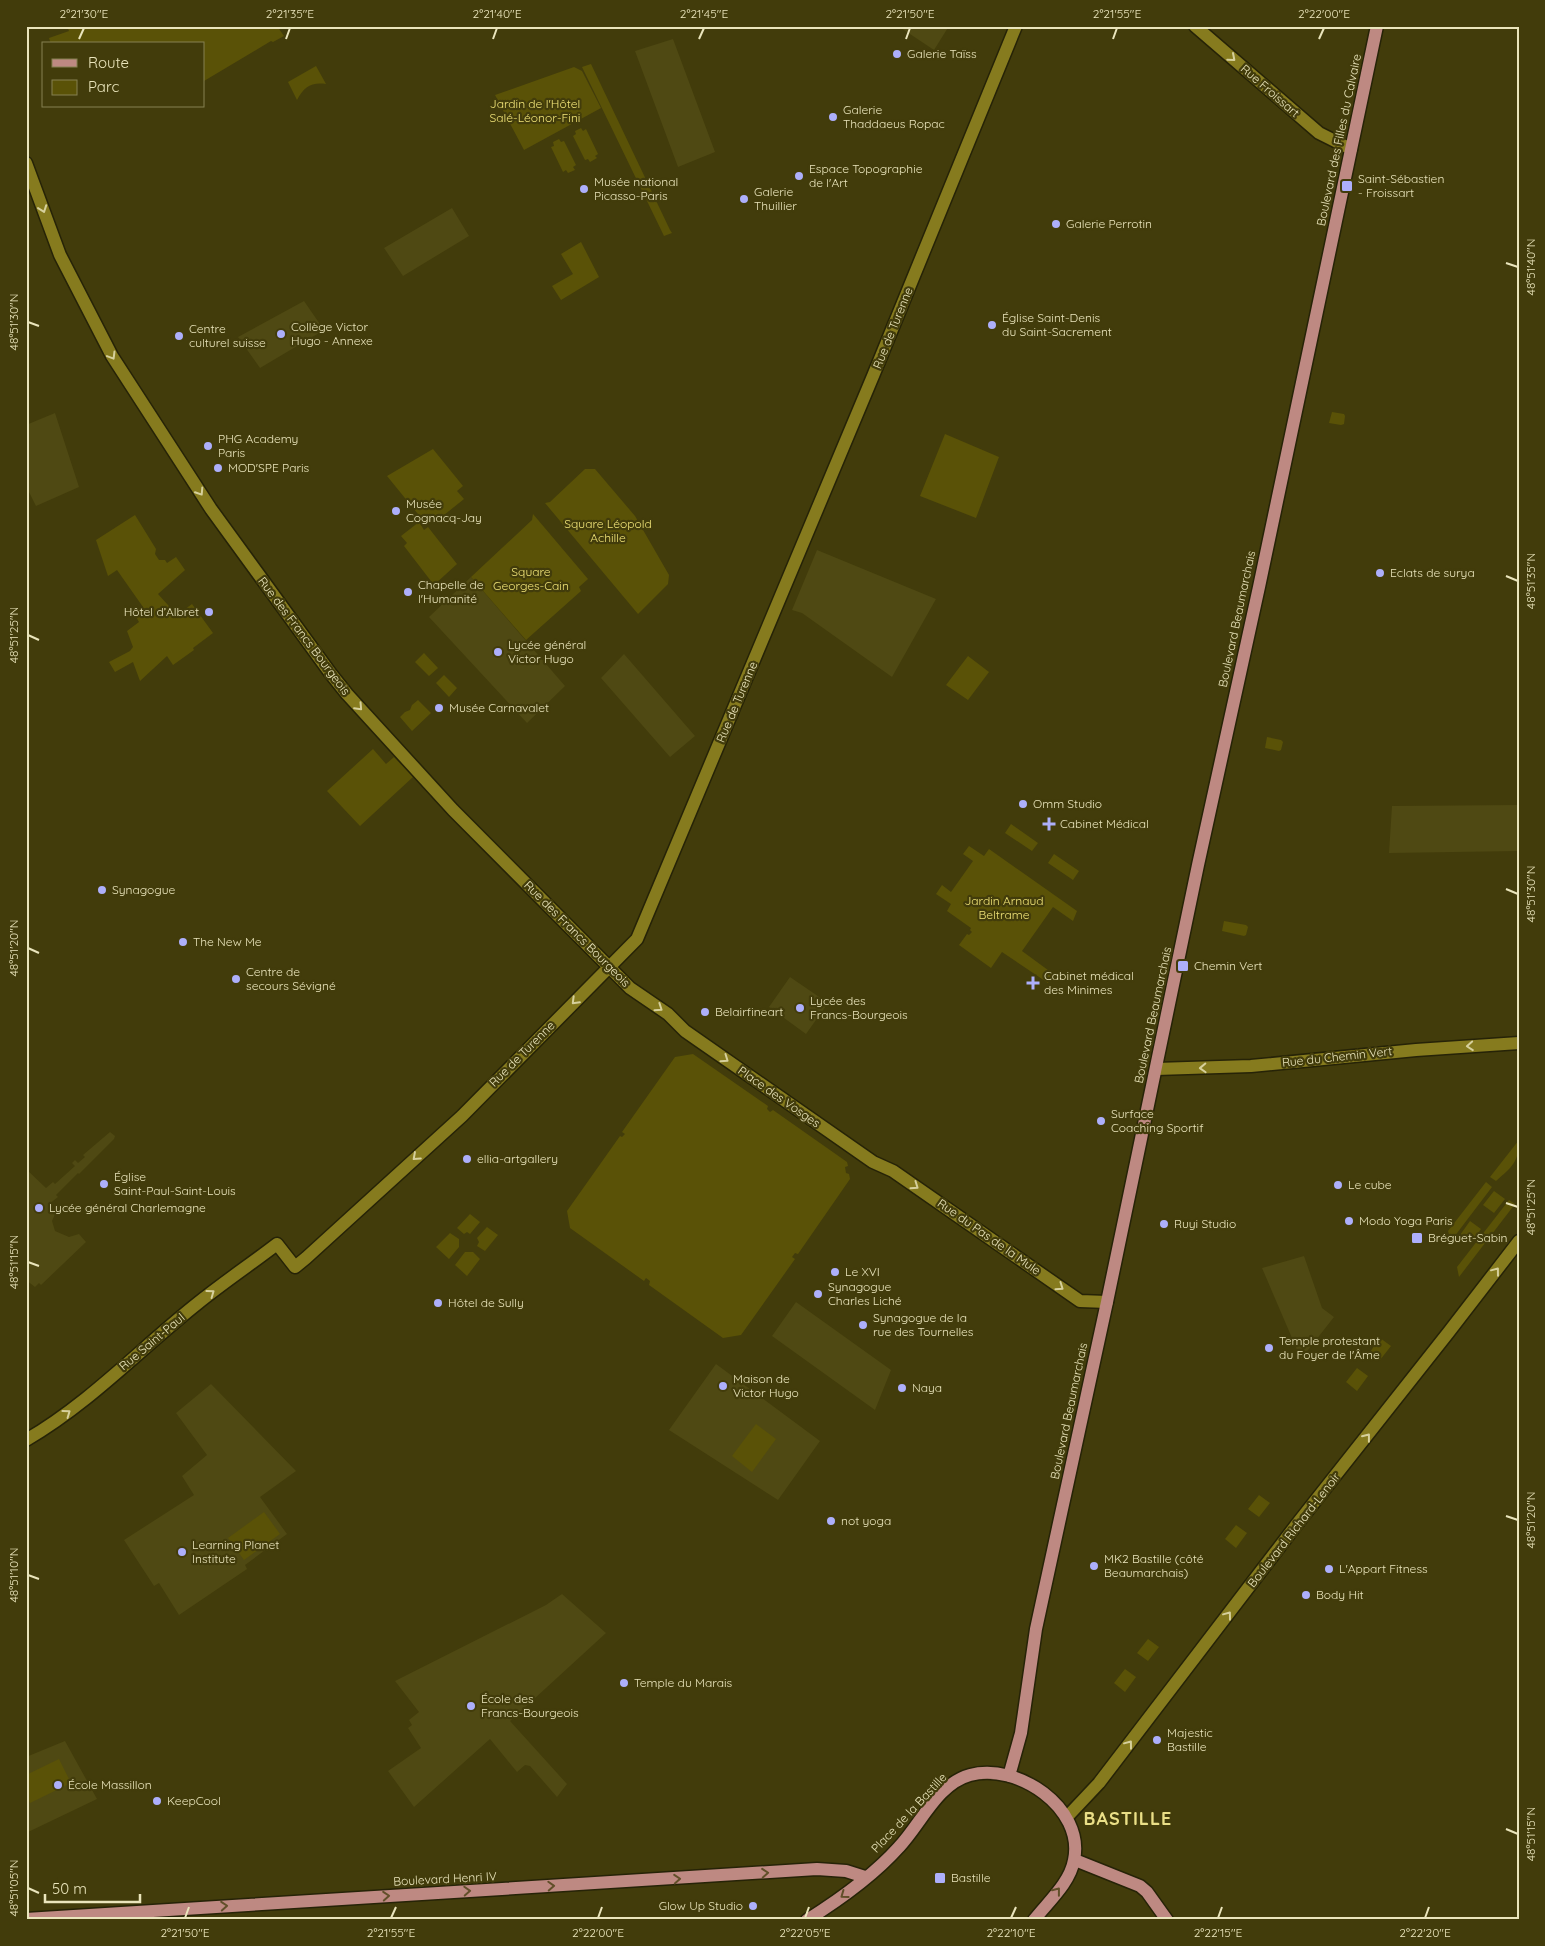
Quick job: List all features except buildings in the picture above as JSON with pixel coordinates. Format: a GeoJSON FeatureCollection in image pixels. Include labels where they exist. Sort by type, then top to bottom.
{"type":"FeatureCollection","features":[{"type":"Feature","properties":{"kind":"main road","name":"Boulevard des Filles du Calvaire"},"geometry":{"type":"LineString","coordinates":[[1328,260],[1377,26]]}},
{"type":"Feature","properties":{"kind":"main road","name":"Boulevard Beaumarchais"},"geometry":{"type":"LineString","coordinates":[[1009,1776],[1021,1733],[1036,1629],[1328,260]]}},
{"type":"Feature","properties":{"kind":"main road","name":"Place de la Bastille"},"geometry":{"type":"LineString","coordinates":[[807,1920],[849,1891],[899,1847],[926,1812],[954,1783],[970,1775],[979,1774],[1009,1776],[1030,1785],[1054,1803],[1067,1817],[1075,1844],[1074,1860],[1065,1882],[1034,1920]]}},
{"type":"Feature","properties":{"kind":"main road"},"geometry":{"type":"LineString","coordinates":[[1074,1860],[1130,1881],[1147,1892],[1167,1920]]}},
{"type":"Feature","properties":{"kind":"main road","name":"Boulevard Henri IV"},"geometry":{"type":"LineString","coordinates":[[26,1919],[817,1869],[846,1871],[865,1877]]}},
{"type":"Feature","properties":{"kind":"street","name":"Rue de Turenne"},"geometry":{"type":"LineString","coordinates":[[277,1244],[295,1266],[462,1116],[637,940],[871,382],[1016,26]]}},
{"type":"Feature","properties":{"kind":"street","name":"Rue Froissart"},"geometry":{"type":"LineString","coordinates":[[1194,26],[1319,133],[1351,149]]}},
{"type":"Feature","properties":{"kind":"street","name":"Rue des Francs Bourgeois"},"geometry":{"type":"LineString","coordinates":[[26,163],[60,255],[105,342],[211,509],[341,686],[454,810],[609,967],[630,988],[668,1014],[685,1031]]}},
{"type":"Feature","properties":{"kind":"street","name":"Place des Vosges"},"geometry":{"type":"LineString","coordinates":[[685,1031],[873,1162]]}},
{"type":"Feature","properties":{"kind":"street","name":"Rue du Chemin Vert"},"geometry":{"type":"LineString","coordinates":[[1156,1069],[1251,1066],[1416,1050],[1519,1043]]}},
{"type":"Feature","properties":{"kind":"street","name":"Rue du Pas de la Mule"},"geometry":{"type":"LineString","coordinates":[[873,1162],[894,1171],[1080,1301],[1107,1302]]}},
{"type":"Feature","properties":{"kind":"street","name":"Boulevard Richard-Lenoir"},"geometry":{"type":"LineString","coordinates":[[1067,1817],[1099,1783],[1297,1524],[1448,1334],[1519,1241]]}},
{"type":"Feature","properties":{"kind":"street","name":"Rue Saint-Paul"},"geometry":{"type":"LineString","coordinates":[[26,1440],[81,1402],[198,1303],[277,1244]]}},
{"type":"Feature","properties":{"kind":"shaded area"},"geometry":{"type":"Polygon","coordinates":[[[898,26],[949,26],[934,50],[898,26]]]}},
{"type":"Feature","properties":{"kind":"shaded area"},"geometry":{"type":"Polygon","coordinates":[[[673,39],[715,152],[678,167],[635,51],[673,39]]]}},
{"type":"Feature","properties":{"kind":"shaded area"},"geometry":{"type":"Polygon","coordinates":[[[452,208],[469,236],[403,276],[384,248],[452,208]]]}},
{"type":"Feature","properties":{"kind":"shaded area","name":"Collège Victor Hugo - Annexe"},"geometry":{"type":"Polygon","coordinates":[[[304,301],[324,330],[260,368],[238,337],[304,301]]]}},
{"type":"Feature","properties":{"kind":"shaded area"},"geometry":{"type":"Polygon","coordinates":[[[55,413],[79,487],[36,506],[26,486],[26,425],[55,413]]]}},
{"type":"Feature","properties":{"kind":"shaded area"},"geometry":{"type":"Polygon","coordinates":[[[817,550],[936,599],[892,677],[802,613],[792,610],[817,550]]]}},
{"type":"Feature","properties":{"kind":"shaded area","name":"Lycée général Victor Hugo"},"geometry":{"type":"Polygon","coordinates":[[[471,577],[565,686],[527,723],[429,617],[471,577]]]}},
{"type":"Feature","properties":{"kind":"shaded area"},"geometry":{"type":"Polygon","coordinates":[[[624,654],[695,736],[670,757],[601,678],[624,654]]]}},
{"type":"Feature","properties":{"kind":"shaded area"},"geometry":{"type":"Polygon","coordinates":[[[1519,805],[1519,851],[1389,853],[1392,806],[1519,805]]]}},
{"type":"Feature","properties":{"kind":"shaded area"},"geometry":{"type":"Polygon","coordinates":[[[790,977],[828,1003],[806,1034],[769,1007],[790,977]]]}},
{"type":"Feature","properties":{"kind":"shaded area","name":"Lycée général Charlemagne"},"geometry":{"type":"Polygon","coordinates":[[[110,1132],[115,1136],[114,1139],[49,1204],[56,1212],[52,1221],[55,1231],[69,1237],[79,1234],[86,1242],[41,1285],[39,1283],[35,1287],[26,1280],[26,1169],[46,1188],[53,1182],[55,1184],[75,1166],[72,1163],[75,1160],[78,1163],[85,1157],[83,1155],[110,1132]]]}},
{"type":"Feature","properties":{"kind":"shaded area"},"geometry":{"type":"Polygon","coordinates":[[[1304,1256],[1322,1308],[1334,1317],[1301,1359],[1262,1268],[1304,1256]]]}},
{"type":"Feature","properties":{"kind":"shaded area"},"geometry":{"type":"Polygon","coordinates":[[[796,1302],[891,1370],[875,1410],[772,1336],[796,1302]]]}},
{"type":"Feature","properties":{"kind":"shaded area"},"geometry":{"type":"Polygon","coordinates":[[[716,1364],[820,1441],[778,1500],[669,1430],[716,1364]]]}},
{"type":"Feature","properties":{"kind":"shaded area"},"geometry":{"type":"Polygon","coordinates":[[[211,1384],[296,1471],[260,1497],[287,1534],[245,1565],[247,1569],[179,1615],[159,1583],[154,1586],[124,1540],[194,1495],[182,1476],[207,1455],[176,1413],[211,1384]]]}},
{"type":"Feature","properties":{"kind":"shaded area","name":"École des Francs-Bourgeois"},"geometry":{"type":"Polygon","coordinates":[[[562,1594],[606,1633],[510,1721],[567,1784],[557,1797],[530,1766],[525,1765],[517,1772],[490,1739],[414,1807],[388,1771],[421,1748],[408,1728],[412,1725],[409,1720],[419,1712],[395,1681],[546,1605],[562,1594]]]}},
{"type":"Feature","properties":{"kind":"shaded area","name":"École Massillon"},"geometry":{"type":"Polygon","coordinates":[[[65,1741],[97,1799],[26,1833],[26,1757],[65,1741]]]}},
{"type":"Feature","properties":{"kind":"green space"},"geometry":{"type":"Polygon","coordinates":[[[67,26],[277,26],[284,36],[273,42],[271,41],[205,80],[205,42],[50,42],[49,38],[69,31],[67,26]]]}},
{"type":"Feature","properties":{"kind":"green space"},"geometry":{"type":"Polygon","coordinates":[[[591,64],[672,233],[664,236],[582,67],[591,64]]]}},
{"type":"Feature","properties":{"kind":"green space"},"geometry":{"type":"Polygon","coordinates":[[[316,66],[326,84],[308,86],[297,100],[288,82],[316,66]]]}},
{"type":"Feature","properties":{"kind":"green space","name":"Jardin de l'Hôtel Salé-Léonor-Fini"},"geometry":{"type":"Polygon","coordinates":[[[574,67],[582,71],[601,108],[524,150],[495,95],[574,67]]]}},
{"type":"Feature","properties":{"kind":"green space"},"geometry":{"type":"Polygon","coordinates":[[[581,128],[583,131],[586,129],[598,154],[595,156],[597,158],[590,162],[588,159],[585,160],[573,136],[576,134],[575,131],[581,128]]]}},
{"type":"Feature","properties":{"kind":"green space"},"geometry":{"type":"Polygon","coordinates":[[[559,139],[561,142],[564,141],[576,165],[573,167],[575,170],[568,173],[566,170],[563,172],[551,147],[554,146],[553,142],[559,139]]]}},
{"type":"Feature","properties":{"kind":"green space"},"geometry":{"type":"Polygon","coordinates":[[[581,242],[599,277],[561,300],[552,286],[573,274],[561,254],[581,242]]]}},
{"type":"Feature","properties":{"kind":"green space"},"geometry":{"type":"Polygon","coordinates":[[[1332,412],[1344,414],[1344,424],[1329,423],[1332,412]]]}},
{"type":"Feature","properties":{"kind":"green space"},"geometry":{"type":"Polygon","coordinates":[[[945,434],[999,457],[976,518],[920,496],[945,434]]]}},
{"type":"Feature","properties":{"kind":"green space"},"geometry":{"type":"Polygon","coordinates":[[[433,449],[463,486],[457,491],[464,499],[434,523],[428,515],[422,519],[387,476],[433,449]]]}},
{"type":"Feature","properties":{"kind":"green space","name":"Square Léopold Achille"},"geometry":{"type":"Polygon","coordinates":[[[585,469],[595,469],[635,516],[669,575],[668,584],[638,614],[545,503],[550,502],[585,469]]]}},
{"type":"Feature","properties":{"kind":"green space","name":"Square Georges-Cain"},"geometry":{"type":"Polygon","coordinates":[[[533,514],[588,579],[579,587],[581,591],[526,640],[471,577],[532,520],[533,514]]]}},
{"type":"Feature","properties":{"kind":"green space"},"geometry":{"type":"Polygon","coordinates":[[[135,515],[156,549],[155,554],[159,560],[165,560],[167,563],[176,557],[185,570],[158,594],[177,615],[192,604],[213,633],[173,665],[167,656],[140,681],[133,662],[115,672],[109,662],[130,651],[133,647],[127,631],[139,622],[135,615],[143,607],[117,570],[108,576],[96,540],[135,515]]]}},
{"type":"Feature","properties":{"kind":"green space"},"geometry":{"type":"Polygon","coordinates":[[[419,522],[424,530],[428,527],[457,564],[434,585],[404,546],[407,543],[401,536],[419,522]]]}},
{"type":"Feature","properties":{"kind":"green space"},"geometry":{"type":"Polygon","coordinates":[[[424,653],[438,668],[429,676],[415,662],[424,653]]]}},
{"type":"Feature","properties":{"kind":"green space"},"geometry":{"type":"Polygon","coordinates":[[[968,656],[989,672],[968,700],[946,685],[968,656]]]}},
{"type":"Feature","properties":{"kind":"green space"},"geometry":{"type":"Polygon","coordinates":[[[444,675],[457,688],[449,697],[436,683],[444,675]]]}},
{"type":"Feature","properties":{"kind":"green space"},"geometry":{"type":"Polygon","coordinates":[[[418,700],[431,713],[412,731],[400,717],[410,710],[412,705],[418,700]]]}},
{"type":"Feature","properties":{"kind":"green space"},"geometry":{"type":"Polygon","coordinates":[[[1267,737],[1281,740],[1283,742],[1281,750],[1265,748],[1267,737]]]}},
{"type":"Feature","properties":{"kind":"green space"},"geometry":{"type":"Polygon","coordinates":[[[373,749],[386,764],[394,757],[413,777],[360,826],[327,791],[373,749]]]}},
{"type":"Feature","properties":{"kind":"green space"},"geometry":{"type":"Polygon","coordinates":[[[1011,824],[1038,843],[1032,851],[1005,833],[1011,824]]]}},
{"type":"Feature","properties":{"kind":"green space","name":"Jardin Arnaud Beltrame"},"geometry":{"type":"Polygon","coordinates":[[[969,846],[984,856],[989,849],[1077,911],[1073,921],[1053,907],[1022,951],[1052,973],[1048,983],[1002,952],[991,968],[959,945],[967,934],[969,935],[972,932],[971,928],[947,911],[951,904],[936,894],[942,885],[951,892],[973,861],[963,854],[969,846]]]}},
{"type":"Feature","properties":{"kind":"green space"},"geometry":{"type":"Polygon","coordinates":[[[1054,854],[1079,871],[1073,880],[1048,863],[1054,854]]]}},
{"type":"Feature","properties":{"kind":"green space"},"geometry":{"type":"Polygon","coordinates":[[[1224,921],[1246,925],[1248,927],[1246,935],[1222,931],[1224,921]]]}},
{"type":"Feature","properties":{"kind":"green space"},"geometry":{"type":"Polygon","coordinates":[[[693,1054],[768,1106],[767,1109],[770,1112],[773,1110],[847,1162],[848,1166],[845,1167],[846,1173],[849,1174],[850,1179],[798,1254],[795,1253],[792,1257],[795,1259],[741,1335],[723,1338],[649,1285],[650,1281],[646,1278],[644,1281],[570,1228],[567,1211],[620,1136],[622,1137],[625,1134],[622,1132],[675,1057],[693,1054]]]}},
{"type":"Feature","properties":{"kind":"green space"},"geometry":{"type":"Polygon","coordinates":[[[1519,1140],[1518,1154],[1514,1164],[1496,1181],[1490,1177],[1519,1140]]]}},
{"type":"Feature","properties":{"kind":"green space"},"geometry":{"type":"Polygon","coordinates":[[[1486,1182],[1492,1187],[1451,1241],[1448,1231],[1486,1182]]]}},
{"type":"Feature","properties":{"kind":"green space"},"geometry":{"type":"Polygon","coordinates":[[[1494,1191],[1505,1199],[1494,1213],[1483,1205],[1494,1191]]]}},
{"type":"Feature","properties":{"kind":"green space"},"geometry":{"type":"Polygon","coordinates":[[[1509,1200],[1515,1204],[1459,1277],[1457,1267],[1509,1200]]]}},
{"type":"Feature","properties":{"kind":"green space"},"geometry":{"type":"Polygon","coordinates":[[[470,1214],[480,1222],[470,1234],[467,1232],[464,1234],[457,1228],[470,1214]]]}},
{"type":"Feature","properties":{"kind":"green space"},"geometry":{"type":"Polygon","coordinates":[[[1470,1221],[1481,1229],[1471,1244],[1460,1235],[1470,1221]]]}},
{"type":"Feature","properties":{"kind":"green space"},"geometry":{"type":"Polygon","coordinates":[[[487,1227],[498,1235],[485,1251],[477,1246],[479,1242],[477,1238],[487,1227]]]}},
{"type":"Feature","properties":{"kind":"green space"},"geometry":{"type":"Polygon","coordinates":[[[450,1233],[459,1239],[459,1247],[449,1259],[436,1247],[450,1233]]]}},
{"type":"Feature","properties":{"kind":"green space"},"geometry":{"type":"Polygon","coordinates":[[[465,1252],[473,1252],[480,1259],[467,1276],[455,1265],[465,1252]]]}},
{"type":"Feature","properties":{"kind":"green space"},"geometry":{"type":"Polygon","coordinates":[[[1380,1338],[1391,1346],[1380,1360],[1370,1352],[1380,1338]]]}},
{"type":"Feature","properties":{"kind":"green space"},"geometry":{"type":"Polygon","coordinates":[[[1357,1368],[1368,1376],[1357,1391],[1346,1382],[1357,1368]]]}},
{"type":"Feature","properties":{"kind":"green space"},"geometry":{"type":"Polygon","coordinates":[[[756,1424],[776,1439],[752,1472],[732,1456],[756,1424]]]}},
{"type":"Feature","properties":{"kind":"green space"},"geometry":{"type":"Polygon","coordinates":[[[1259,1495],[1270,1503],[1259,1517],[1248,1509],[1259,1495]]]}},
{"type":"Feature","properties":{"kind":"green space"},"geometry":{"type":"Polygon","coordinates":[[[264,1512],[280,1534],[244,1560],[228,1538],[264,1512]]]}},
{"type":"Feature","properties":{"kind":"green space"},"geometry":{"type":"Polygon","coordinates":[[[1236,1525],[1247,1533],[1236,1548],[1225,1539],[1236,1525]]]}},
{"type":"Feature","properties":{"kind":"green space"},"geometry":{"type":"Polygon","coordinates":[[[1148,1639],[1159,1647],[1148,1661],[1137,1653],[1148,1639]]]}},
{"type":"Feature","properties":{"kind":"green space"},"geometry":{"type":"Polygon","coordinates":[[[1125,1669],[1136,1677],[1125,1692],[1114,1683],[1125,1669]]]}},
{"type":"Feature","properties":{"kind":"green space"},"geometry":{"type":"Polygon","coordinates":[[[59,1759],[71,1783],[30,1803],[26,1794],[26,1775],[59,1759]]]}},
{"type":"Feature","properties":{"kind":"place","name":"Galerie Taïss"},"geometry":{"type":"Point","coordinates":[897,54]}},
{"type":"Feature","properties":{"kind":"place","name":"Galerie Thaddaeus Ropac"},"geometry":{"type":"Point","coordinates":[833,117]}},
{"type":"Feature","properties":{"kind":"place","name":"Espace Topographie de l'Art"},"geometry":{"type":"Point","coordinates":[799,176]}},
{"type":"Feature","properties":{"kind":"place","name":"Saint-Sébastien - Froissart"},"geometry":{"type":"Point","coordinates":[1347,186]}},
{"type":"Feature","properties":{"kind":"place","name":"Musée national Picasso-Paris"},"geometry":{"type":"Point","coordinates":[584,189]}},
{"type":"Feature","properties":{"kind":"place","name":"Galerie Thuillier"},"geometry":{"type":"Point","coordinates":[744,199]}},
{"type":"Feature","properties":{"kind":"place","name":"Galerie Perrotin"},"geometry":{"type":"Point","coordinates":[1056,224]}},
{"type":"Feature","properties":{"kind":"place","name":"Église Saint-Denis du Saint-Sacrement"},"geometry":{"type":"Point","coordinates":[992,325]}},
{"type":"Feature","properties":{"kind":"place","name":"Collège Victor Hugo - Annexe"},"geometry":{"type":"Point","coordinates":[281,334]}},
{"type":"Feature","properties":{"kind":"place","name":"Centre culturel suisse"},"geometry":{"type":"Point","coordinates":[179,336]}},
{"type":"Feature","properties":{"kind":"place","name":"PHG Academy Paris"},"geometry":{"type":"Point","coordinates":[208,446]}},
{"type":"Feature","properties":{"kind":"place","name":"MOD'SPE Paris"},"geometry":{"type":"Point","coordinates":[218,468]}},
{"type":"Feature","properties":{"kind":"place","name":"Musée Cognacq-Jay"},"geometry":{"type":"Point","coordinates":[396,511]}},
{"type":"Feature","properties":{"kind":"place","name":"Eclats de surya"},"geometry":{"type":"Point","coordinates":[1380,573]}},
{"type":"Feature","properties":{"kind":"place","name":"Chapelle de l'Humanité"},"geometry":{"type":"Point","coordinates":[408,592]}},
{"type":"Feature","properties":{"kind":"place","name":"Hôtel d’Albret"},"geometry":{"type":"Point","coordinates":[209,612]}},
{"type":"Feature","properties":{"kind":"place","name":"Lycée général Victor Hugo"},"geometry":{"type":"Point","coordinates":[498,652]}},
{"type":"Feature","properties":{"kind":"place","name":"Musée Carnavalet"},"geometry":{"type":"Point","coordinates":[439,708]}},
{"type":"Feature","properties":{"kind":"place","name":"Omm Studio"},"geometry":{"type":"Point","coordinates":[1023,804]}},
{"type":"Feature","properties":{"kind":"place","name":"Cabinet Médical"},"geometry":{"type":"Point","coordinates":[1049,824]}},
{"type":"Feature","properties":{"kind":"place","name":"Synagogue"},"geometry":{"type":"Point","coordinates":[102,890]}},
{"type":"Feature","properties":{"kind":"place","name":"The New Me"},"geometry":{"type":"Point","coordinates":[183,942]}},
{"type":"Feature","properties":{"kind":"place","name":"Chemin Vert"},"geometry":{"type":"Point","coordinates":[1183,966]}},
{"type":"Feature","properties":{"kind":"place","name":"Centre de secours Sévigné"},"geometry":{"type":"Point","coordinates":[236,979]}},
{"type":"Feature","properties":{"kind":"place","name":"Cabinet médical des Minimes"},"geometry":{"type":"Point","coordinates":[1033,983]}},
{"type":"Feature","properties":{"kind":"place","name":"Lycée des Francs-Bourgeois"},"geometry":{"type":"Point","coordinates":[800,1008]}},
{"type":"Feature","properties":{"kind":"place","name":"Belairfineart"},"geometry":{"type":"Point","coordinates":[705,1012]}},
{"type":"Feature","properties":{"kind":"place","name":"Surface Coaching Sportif"},"geometry":{"type":"Point","coordinates":[1101,1121]}},
{"type":"Feature","properties":{"kind":"place","name":"ellia-artgallery"},"geometry":{"type":"Point","coordinates":[467,1159]}},
{"type":"Feature","properties":{"kind":"place","name":"Église Saint-Paul-Saint-Louis"},"geometry":{"type":"Point","coordinates":[104,1184]}},
{"type":"Feature","properties":{"kind":"place","name":"Le cube"},"geometry":{"type":"Point","coordinates":[1338,1185]}},
{"type":"Feature","properties":{"kind":"place","name":"Lycée général Charlemagne"},"geometry":{"type":"Point","coordinates":[39,1208]}},
{"type":"Feature","properties":{"kind":"place","name":"Modo Yoga Paris"},"geometry":{"type":"Point","coordinates":[1349,1221]}},
{"type":"Feature","properties":{"kind":"place","name":"Ruyi Studio"},"geometry":{"type":"Point","coordinates":[1164,1224]}},
{"type":"Feature","properties":{"kind":"place","name":"Bréguet-Sabin"},"geometry":{"type":"Point","coordinates":[1417,1238]}},
{"type":"Feature","properties":{"kind":"place","name":"Le XVI"},"geometry":{"type":"Point","coordinates":[835,1272]}},
{"type":"Feature","properties":{"kind":"place","name":"Synagogue Charles Liché"},"geometry":{"type":"Point","coordinates":[818,1294]}},
{"type":"Feature","properties":{"kind":"place","name":"Hôtel de Sully"},"geometry":{"type":"Point","coordinates":[438,1303]}},
{"type":"Feature","properties":{"kind":"place","name":"Synagogue de la rue des Tournelles"},"geometry":{"type":"Point","coordinates":[863,1325]}},
{"type":"Feature","properties":{"kind":"place","name":"Temple protestant du Foyer de l'Âme"},"geometry":{"type":"Point","coordinates":[1269,1348]}},
{"type":"Feature","properties":{"kind":"place","name":"Maison de Victor Hugo"},"geometry":{"type":"Point","coordinates":[723,1386]}},
{"type":"Feature","properties":{"kind":"place","name":"Naya"},"geometry":{"type":"Point","coordinates":[902,1388]}},
{"type":"Feature","properties":{"kind":"place","name":"not yoga"},"geometry":{"type":"Point","coordinates":[831,1521]}},
{"type":"Feature","properties":{"kind":"place","name":"Learning Planet Institute"},"geometry":{"type":"Point","coordinates":[182,1552]}},
{"type":"Feature","properties":{"kind":"place","name":"MK2 Bastille (côté Beaumarchais)"},"geometry":{"type":"Point","coordinates":[1094,1566]}},
{"type":"Feature","properties":{"kind":"place","name":"L'Appart Fitness"},"geometry":{"type":"Point","coordinates":[1329,1569]}},
{"type":"Feature","properties":{"kind":"place","name":"Body Hit"},"geometry":{"type":"Point","coordinates":[1306,1595]}},
{"type":"Feature","properties":{"kind":"place","name":"Temple du Marais"},"geometry":{"type":"Point","coordinates":[624,1683]}},
{"type":"Feature","properties":{"kind":"place","name":"École des Francs-Bourgeois"},"geometry":{"type":"Point","coordinates":[471,1706]}},
{"type":"Feature","properties":{"kind":"place","name":"Majestic Bastille"},"geometry":{"type":"Point","coordinates":[1157,1740]}},
{"type":"Feature","properties":{"kind":"place","name":"École Massillon"},"geometry":{"type":"Point","coordinates":[58,1785]}},
{"type":"Feature","properties":{"kind":"place","name":"KeepCool"},"geometry":{"type":"Point","coordinates":[157,1801]}},
{"type":"Feature","properties":{"kind":"place","name":"Bastille"},"geometry":{"type":"Point","coordinates":[940,1878]}},
{"type":"Feature","properties":{"kind":"place","name":"Glow Up Studio"},"geometry":{"type":"Point","coordinates":[753,1906]}},
{"type":"Feature","properties":{"kind":"district","name":"BASTILLE"},"geometry":{"type":"Point","coordinates":[1128,1819]}}]}
